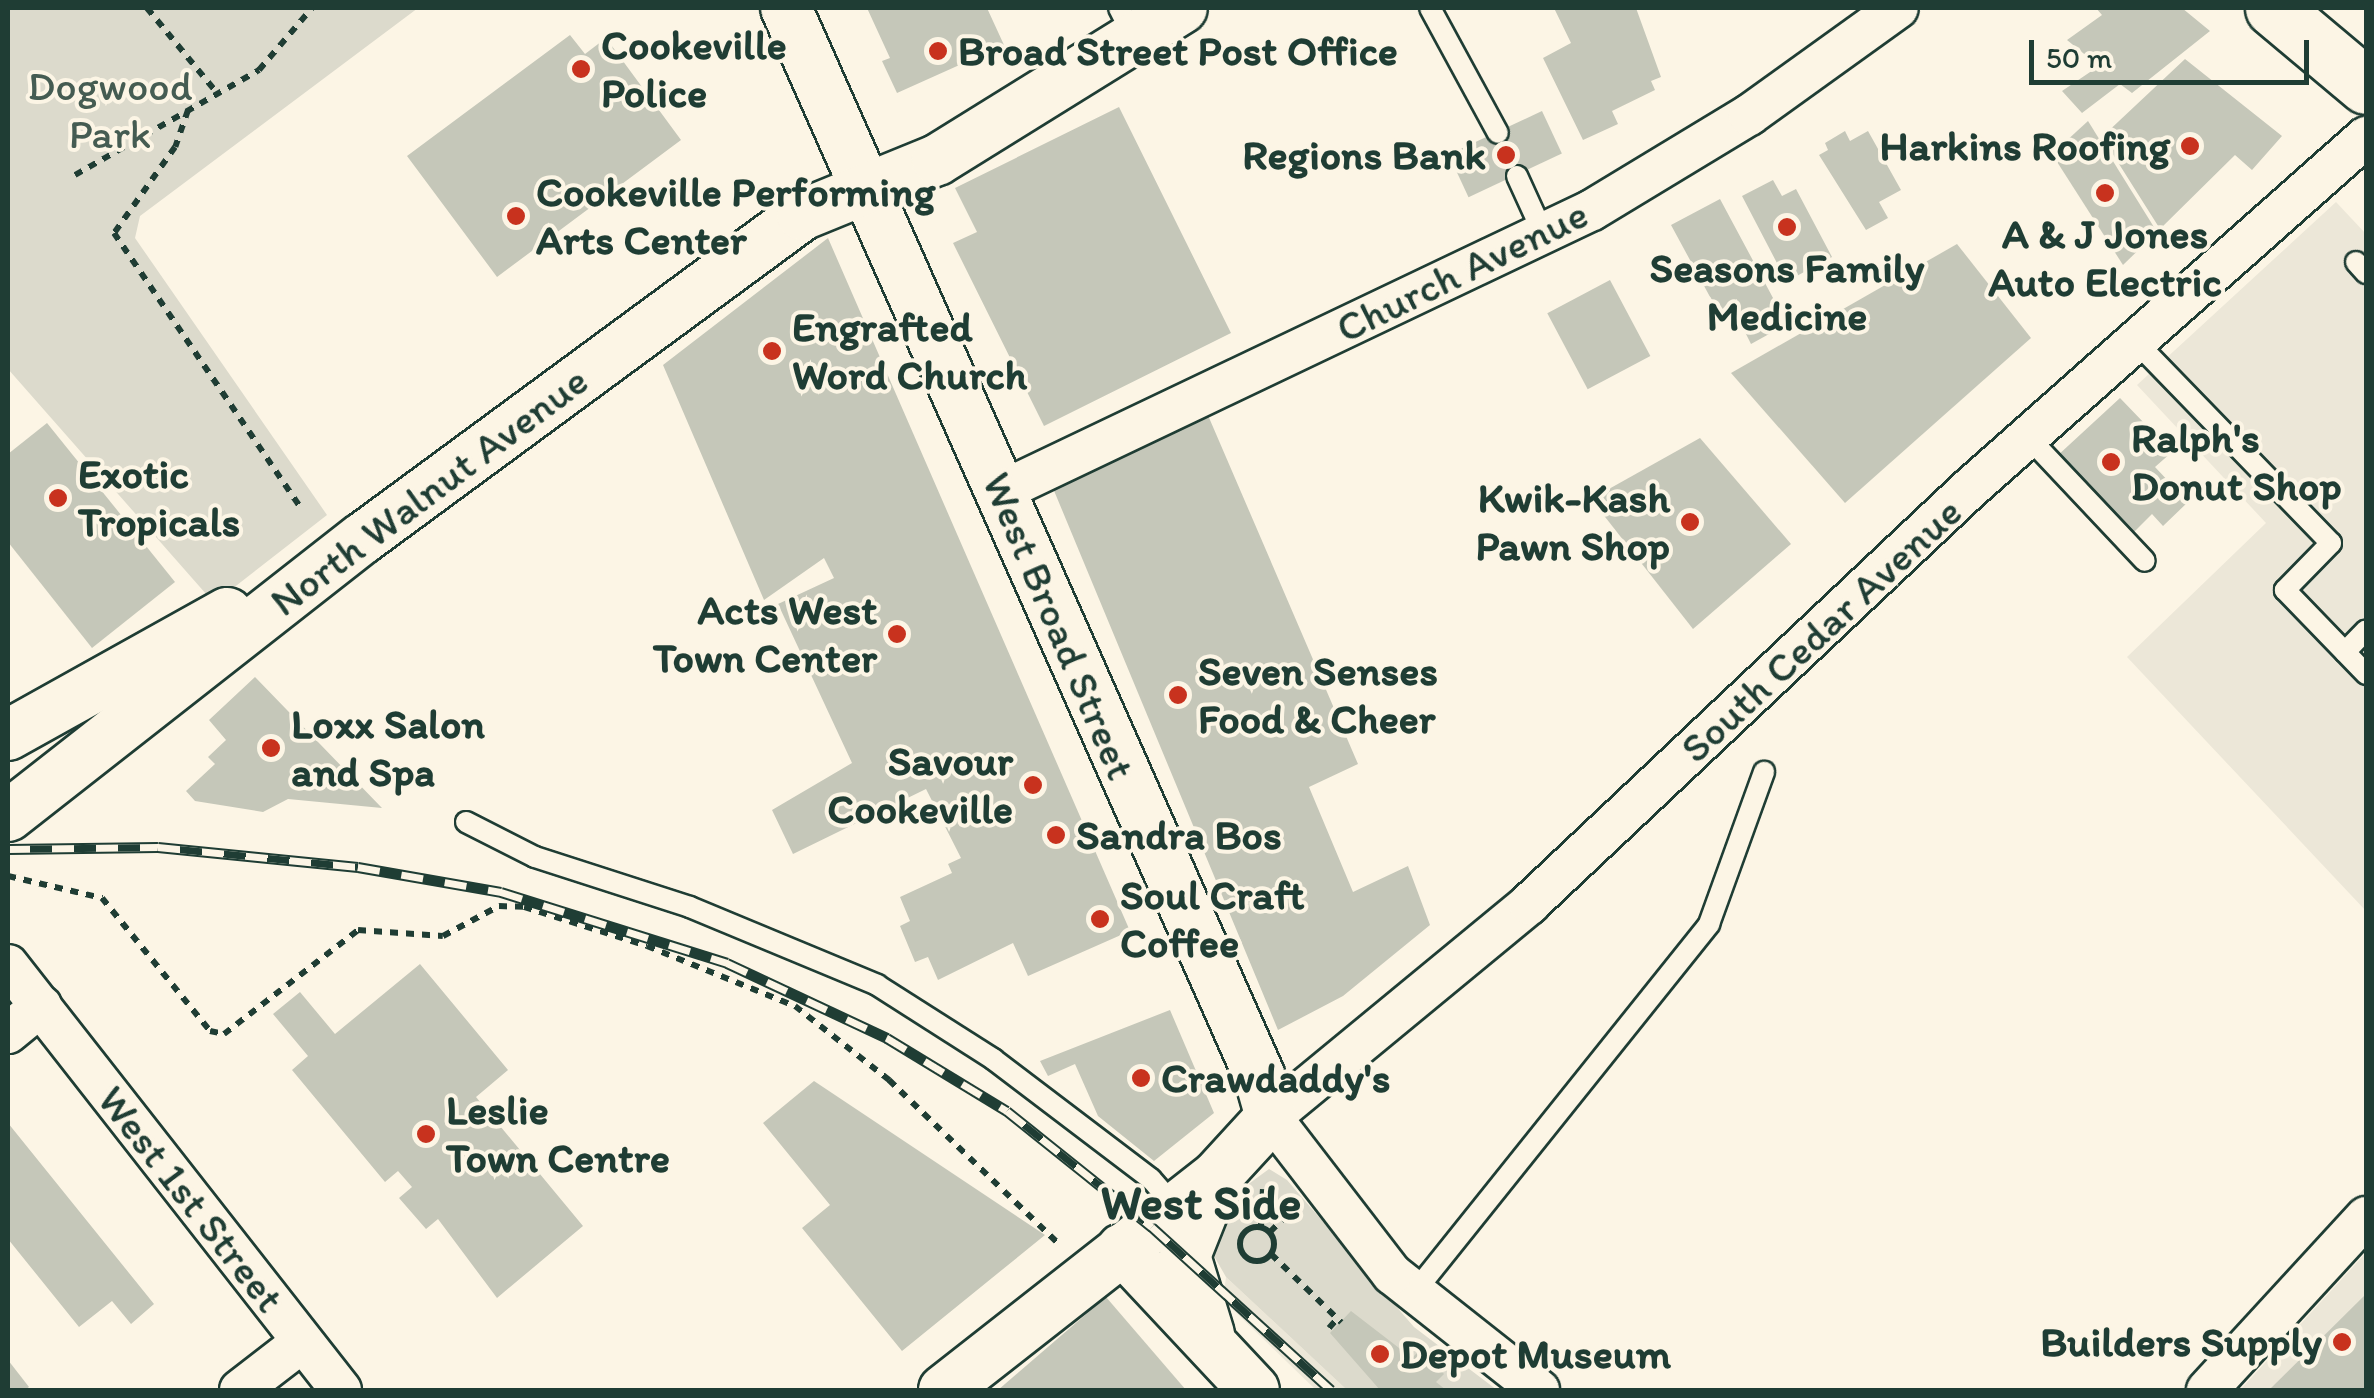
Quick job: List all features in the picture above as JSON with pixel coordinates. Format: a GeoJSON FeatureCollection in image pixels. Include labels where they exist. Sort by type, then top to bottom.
{"type":"FeatureCollection","features":[{"type":"Feature","properties":{"kind":"main road"},"geometry":{"type":"LineString","coordinates":[[2272,8],[2366,86]]}},
{"type":"Feature","properties":{"kind":"street","name":"West Broad Street"},"geometry":{"type":"LineString","coordinates":[[786,8],[1259,1075],[1270,1117]]}},
{"type":"Feature","properties":{"kind":"street","name":"North Walnut Avenue"},"geometry":{"type":"LineString","coordinates":[[8,816],[362,538],[802,215],[867,192],[937,160],[1127,23],[1182,8]]}},
{"type":"Feature","properties":{"kind":"street","name":"Church Avenue"},"geometry":{"type":"LineString","coordinates":[[1002,490],[1543,233],[1749,115],[1898,8]]}},
{"type":"Feature","properties":{"kind":"street","name":"South Cedar Avenue"},"geometry":{"type":"LineString","coordinates":[[1270,1117],[1530,904],[2028,437],[2366,137]]}},
{"type":"Feature","properties":{"kind":"street"},"geometry":{"type":"LineString","coordinates":[[8,735],[362,538]]}},
{"type":"Feature","properties":{"kind":"street","name":"West 1st Street"},"geometry":{"type":"LineString","coordinates":[[8,965],[341,1390]]}},
{"type":"Feature","properties":{"kind":"street"},"geometry":{"type":"LineString","coordinates":[[8,1033],[41,1006]]}},
{"type":"Feature","properties":{"kind":"street"},"geometry":{"type":"LineString","coordinates":[[1210,1338],[1185,1256],[1241,1172],[1270,1117],[1413,1294],[1539,1390]]}},
{"type":"Feature","properties":{"kind":"street"},"geometry":{"type":"LineString","coordinates":[[944,1390],[1176,1208],[1241,1172]]}},
{"type":"Feature","properties":{"kind":"street"},"geometry":{"type":"LineString","coordinates":[[2207,1390],[2366,1217]]}},
{"type":"Feature","properties":{"kind":"street"},"geometry":{"type":"LineString","coordinates":[[1108,1262],[1210,1338],[1254,1390]]}},
{"type":"Feature","properties":{"kind":"street"},"geometry":{"type":"LineString","coordinates":[[240,1390],[302,1342]]}},
{"type":"Feature","properties":{"kind":"lane"},"geometry":{"type":"LineString","coordinates":[[1430,8],[1498,134]]}},
{"type":"Feature","properties":{"kind":"lane"},"geometry":{"type":"LineString","coordinates":[[1516,176],[1543,233]]}},
{"type":"Feature","properties":{"kind":"lane"},"geometry":{"type":"LineString","coordinates":[[2136,342],[2331,543],[2285,590],[2366,674]]}},
{"type":"Feature","properties":{"kind":"lane"},"geometry":{"type":"LineString","coordinates":[[2028,437],[2145,561]]}},
{"type":"Feature","properties":{"kind":"lane"},"geometry":{"type":"LineString","coordinates":[[2345,652],[2366,630]]}},
{"type":"Feature","properties":{"kind":"lane"},"geometry":{"type":"LineString","coordinates":[[1413,1294],[1709,924],[1764,772]]}},
{"type":"Feature","properties":{"kind":"lane"},"geometry":{"type":"LineString","coordinates":[[466,822],[535,856],[690,907],[877,985],[1021,1080],[1151,1179],[1176,1208]]}},
{"type":"Feature","properties":{"kind":"path"},"geometry":{"type":"LineString","coordinates":[[147,8],[218,94]]}},
{"type":"Feature","properties":{"kind":"path"},"geometry":{"type":"LineString","coordinates":[[74,175],[259,70],[312,8]]}},
{"type":"Feature","properties":{"kind":"path"},"geometry":{"type":"LineString","coordinates":[[188,110],[175,148],[114,233],[125,259],[301,508]]}},
{"type":"Feature","properties":{"kind":"path"},"geometry":{"type":"LineString","coordinates":[[8,876],[102,898],[210,1031],[224,1034],[358,930],[443,936],[499,906],[524,907],[647,946],[794,1006],[1108,1262]]}},
{"type":"Feature","properties":{"kind":"path"},"geometry":{"type":"LineString","coordinates":[[1241,1172],[1261,1226],[1270,1232]]}},
{"type":"Feature","properties":{"kind":"path"},"geometry":{"type":"LineString","coordinates":[[1303,1199],[1270,1232],[1271,1254],[1340,1320],[1329,1328]]}},
{"type":"Feature","properties":{"kind":"path"},"geometry":{"type":"LineString","coordinates":[[1261,1226],[1245,1230],[1240,1246],[1256,1262],[1271,1254]]}},
{"type":"Feature","properties":{"kind":"shaded area"},"geometry":{"type":"Polygon","coordinates":[[[2336,202],[2366,234],[2366,911],[2127,657],[2266,523],[2137,385],[2336,202]]]}},
{"type":"Feature","properties":{"kind":"shaded area","name":"Builders Supply"},"geometry":{"type":"Polygon","coordinates":[[[2366,1252],[2366,1390],[2240,1390],[2362,1257],[2366,1252]]]}},
{"type":"Feature","properties":{"kind":"shaded area"},"geometry":{"type":"Polygon","coordinates":[[[1226,1277],[1347,1390],[1316,1390],[1223,1300],[1226,1277]]]}},
{"type":"Feature","properties":{"kind":"green space","name":"Dogwood Park"},"geometry":{"type":"Polygon","coordinates":[[[8,8],[418,8],[140,216],[135,238],[327,515],[214,603],[8,369],[8,8]]]}},
{"type":"Feature","properties":{"kind":"green space"},"geometry":{"type":"Polygon","coordinates":[[[1269,1169],[1287,1180],[1414,1327],[1497,1390],[1347,1390],[1226,1277],[1210,1249],[1239,1191],[1269,1169]]]}},
{"type":"Feature","properties":{"kind":"building","name":"Broad Street Post Office"},"geometry":{"type":"Polygon","coordinates":[[[867,8],[987,8],[1004,45],[897,93],[882,61],[890,58],[867,8]]]}},
{"type":"Feature","properties":{"kind":"building"},"geometry":{"type":"Polygon","coordinates":[[[1554,8],[1636,8],[1661,77],[1651,81],[1655,90],[1612,111],[1618,124],[1583,140],[1543,58],[1571,43],[1554,8]]]}},
{"type":"Feature","properties":{"kind":"building"},"geometry":{"type":"Polygon","coordinates":[[[2096,8],[2182,8],[2210,31],[2132,93],[2120,84],[2082,113],[2062,91],[2099,66],[2067,40],[2102,15],[2096,8]]]}},
{"type":"Feature","properties":{"kind":"building","name":"Cookeville Performing Arts Center"},"geometry":{"type":"Polygon","coordinates":[[[570,35],[585,54],[606,38],[681,140],[497,277],[407,156],[570,35]]]}},
{"type":"Feature","properties":{"kind":"building","name":"Harkins Roofing"},"geometry":{"type":"Polygon","coordinates":[[[2185,59],[2282,136],[2252,170],[2235,155],[2160,229],[2102,137],[2185,59]]]}},
{"type":"Feature","properties":{"kind":"building"},"geometry":{"type":"Polygon","coordinates":[[[1119,107],[1231,333],[1044,426],[953,243],[977,232],[955,188],[1119,107]]]}},
{"type":"Feature","properties":{"kind":"building","name":"Regions Bank"},"geometry":{"type":"Polygon","coordinates":[[[1542,111],[1562,154],[1469,197],[1449,155],[1542,111]]]}},
{"type":"Feature","properties":{"kind":"building","name":"A & J Jones Auto Electric"},"geometry":{"type":"Polygon","coordinates":[[[2088,121],[2157,232],[2123,265],[2052,154],[2088,121]]]}},
{"type":"Feature","properties":{"kind":"building"},"geometry":{"type":"Polygon","coordinates":[[[1845,131],[1850,141],[1868,131],[1901,190],[1879,202],[1888,218],[1866,230],[1819,155],[1828,150],[1825,143],[1845,131]]]}},
{"type":"Feature","properties":{"kind":"building","name":"Seasons Family Medicine"},"geometry":{"type":"Polygon","coordinates":[[[1773,180],[1782,196],[1796,189],[1832,257],[1793,278],[1785,261],[1778,265],[1742,196],[1773,180]]]}},
{"type":"Feature","properties":{"kind":"building"},"geometry":{"type":"Polygon","coordinates":[[[1720,199],[1787,324],[1751,344],[1735,312],[1722,319],[1671,225],[1720,199]]]}},
{"type":"Feature","properties":{"kind":"building","name":"Acts West Town Center"},"geometry":{"type":"Polygon","coordinates":[[[828,238],[1130,931],[1028,976],[1013,943],[938,980],[928,957],[915,962],[900,926],[910,921],[900,897],[952,873],[948,864],[961,858],[926,789],[793,854],[772,810],[852,763],[778,604],[834,578],[824,558],[764,600],[663,365],[828,238]]]}},
{"type":"Feature","properties":{"kind":"building"},"geometry":{"type":"Polygon","coordinates":[[[1957,244],[2031,338],[1845,503],[1731,373],[1957,244]]]}},
{"type":"Feature","properties":{"kind":"building"},"geometry":{"type":"Polygon","coordinates":[[[1610,280],[1650,356],[1588,389],[1547,313],[1610,280]]]}},
{"type":"Feature","properties":{"kind":"building","name":"Ralph's Donut Shop"},"geometry":{"type":"Polygon","coordinates":[[[2120,398],[2172,452],[2155,467],[2188,502],[2163,526],[2152,514],[2130,536],[2056,457],[2120,398]]]}},
{"type":"Feature","properties":{"kind":"building"},"geometry":{"type":"Polygon","coordinates":[[[1204,406],[1358,764],[1309,787],[1353,892],[1408,866],[1430,925],[1343,996],[1278,1030],[1050,481],[1204,406]]]}},
{"type":"Feature","properties":{"kind":"building","name":"Exotic Tropicals"},"geometry":{"type":"Polygon","coordinates":[[[47,423],[175,582],[92,648],[8,542],[8,454],[47,423]]]}},
{"type":"Feature","properties":{"kind":"building","name":"Kwik-Kash Pawn Shop"},"geometry":{"type":"Polygon","coordinates":[[[1700,438],[1791,544],[1693,629],[1591,499],[1700,438]]]}},
{"type":"Feature","properties":{"kind":"building","name":"Loxx Salon and Spa"},"geometry":{"type":"Polygon","coordinates":[[[255,677],[382,808],[288,799],[263,812],[195,801],[186,791],[215,764],[208,757],[226,740],[209,720],[255,677]]]}},
{"type":"Feature","properties":{"kind":"building","name":"Leslie Town Centre"},"geometry":{"type":"Polygon","coordinates":[[[420,964],[508,1070],[476,1097],[583,1226],[497,1298],[438,1219],[426,1229],[399,1198],[412,1187],[398,1171],[385,1182],[292,1070],[308,1056],[273,1014],[300,992],[335,1034],[420,964]]]}},
{"type":"Feature","properties":{"kind":"building"},"geometry":{"type":"Polygon","coordinates":[[[1170,1010],[1214,1113],[1154,1161],[1098,1116],[1075,1064],[1048,1076],[1040,1061],[1170,1010]]]}},
{"type":"Feature","properties":{"kind":"building"},"geometry":{"type":"Polygon","coordinates":[[[814,1081],[1045,1235],[902,1351],[802,1228],[830,1205],[763,1123],[814,1081]]]}},
{"type":"Feature","properties":{"kind":"building"},"geometry":{"type":"Polygon","coordinates":[[[8,1123],[154,1304],[131,1324],[112,1301],[79,1327],[8,1239],[8,1123]]]}},
{"type":"Feature","properties":{"kind":"building","name":"Builders Supply"},"geometry":{"type":"Polygon","coordinates":[[[2366,1294],[2366,1390],[2269,1390],[2366,1294]]]}},
{"type":"Feature","properties":{"kind":"building"},"geometry":{"type":"Polygon","coordinates":[[[1106,1297],[1186,1390],[998,1390],[1106,1297]]]}},
{"type":"Feature","properties":{"kind":"building","name":"Depot Museum"},"geometry":{"type":"Polygon","coordinates":[[[1351,1311],[1412,1358],[1420,1350],[1444,1374],[1436,1382],[1446,1390],[1380,1390],[1330,1333],[1351,1311]]]}},
{"type":"Feature","properties":{"kind":"building"},"geometry":{"type":"Polygon","coordinates":[[[8,1360],[29,1387],[25,1390],[8,1390],[8,1360]]]}},
{"type":"Feature","properties":{"kind":"railway"},"geometry":{"type":"LineString","coordinates":[[8,849],[158,847],[358,867],[501,892],[727,963],[887,1038],[1007,1111],[1152,1227],[1331,1390]]}},
{"type":"Feature","properties":{"kind":"place","name":"Broad Street Post Office"},"geometry":{"type":"Point","coordinates":[938,51]}},
{"type":"Feature","properties":{"kind":"place","name":"Cookeville Police"},"geometry":{"type":"Point","coordinates":[581,69]}},
{"type":"Feature","properties":{"kind":"place","name":"Harkins Roofing"},"geometry":{"type":"Point","coordinates":[2190,146]}},
{"type":"Feature","properties":{"kind":"place","name":"Regions Bank"},"geometry":{"type":"Point","coordinates":[1506,155]}},
{"type":"Feature","properties":{"kind":"place","name":"A & J Jones Auto Electric"},"geometry":{"type":"Point","coordinates":[2105,193]}},
{"type":"Feature","properties":{"kind":"place","name":"Cookeville Performing Arts Center"},"geometry":{"type":"Point","coordinates":[516,216]}},
{"type":"Feature","properties":{"kind":"place","name":"Seasons Family Medicine"},"geometry":{"type":"Point","coordinates":[1787,227]}},
{"type":"Feature","properties":{"kind":"place","name":"Engrafted Word Church"},"geometry":{"type":"Point","coordinates":[772,351]}},
{"type":"Feature","properties":{"kind":"place","name":"Ralph's Donut Shop"},"geometry":{"type":"Point","coordinates":[2111,462]}},
{"type":"Feature","properties":{"kind":"place","name":"Exotic Tropicals"},"geometry":{"type":"Point","coordinates":[58,498]}},
{"type":"Feature","properties":{"kind":"place","name":"Kwik-Kash Pawn Shop"},"geometry":{"type":"Point","coordinates":[1690,522]}},
{"type":"Feature","properties":{"kind":"place","name":"Acts West Town Center"},"geometry":{"type":"Point","coordinates":[897,634]}},
{"type":"Feature","properties":{"kind":"place","name":"Seven Senses Food & Cheer"},"geometry":{"type":"Point","coordinates":[1178,695]}},
{"type":"Feature","properties":{"kind":"place","name":"Loxx Salon and Spa"},"geometry":{"type":"Point","coordinates":[271,748]}},
{"type":"Feature","properties":{"kind":"place","name":"Savour Cookeville"},"geometry":{"type":"Point","coordinates":[1033,785]}},
{"type":"Feature","properties":{"kind":"place","name":"Sandra Bos"},"geometry":{"type":"Point","coordinates":[1056,835]}},
{"type":"Feature","properties":{"kind":"place","name":"Soul Craft Coffee"},"geometry":{"type":"Point","coordinates":[1100,919]}},
{"type":"Feature","properties":{"kind":"place","name":"Crawdaddy's"},"geometry":{"type":"Point","coordinates":[1141,1078]}},
{"type":"Feature","properties":{"kind":"place","name":"Leslie Town Centre"},"geometry":{"type":"Point","coordinates":[426,1134]}},
{"type":"Feature","properties":{"kind":"place","name":"Builders Supply"},"geometry":{"type":"Point","coordinates":[2342,1342]}},
{"type":"Feature","properties":{"kind":"place","name":"Depot Museum"},"geometry":{"type":"Point","coordinates":[1380,1354]}},
{"type":"Feature","properties":{"kind":"district","name":"West Side"},"geometry":{"type":"Point","coordinates":[1201,1203]}}]}
